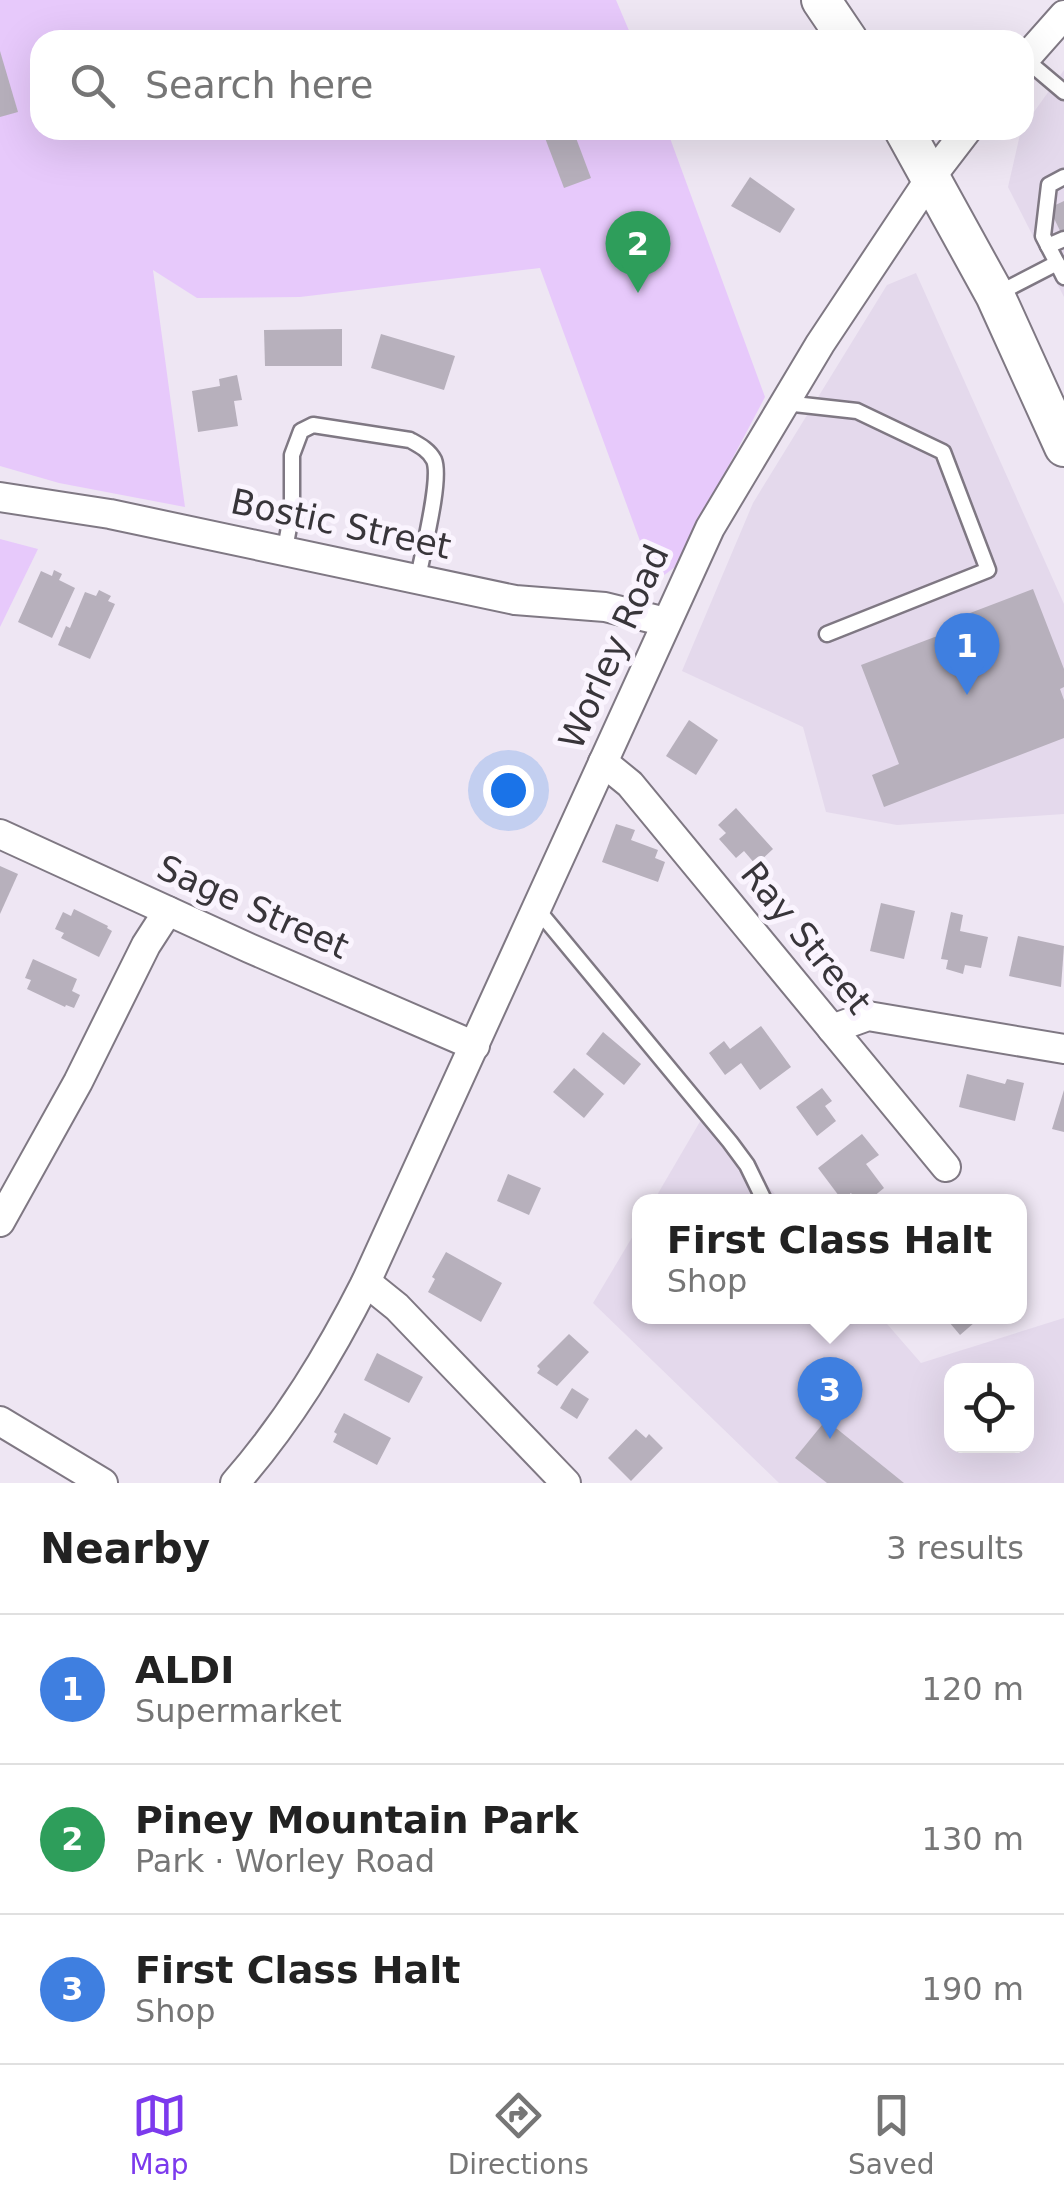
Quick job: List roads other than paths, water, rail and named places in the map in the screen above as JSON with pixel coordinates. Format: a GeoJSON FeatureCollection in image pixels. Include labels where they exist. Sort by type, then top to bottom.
{"type":"FeatureCollection","features":[{"type":"Feature","properties":{"kind":"main road"},"geometry":{"type":"LineString","coordinates":[[822,0],[842,30]]}},
{"type":"Feature","properties":{"kind":"main road"},"geometry":{"type":"LineString","coordinates":[[910,140],[995,295],[1064,448]]}},
{"type":"Feature","properties":{"kind":"street"},"geometry":{"type":"LineString","coordinates":[[1034,49],[1064,16]]}},
{"type":"Feature","properties":{"kind":"street","name":"Worley Road"},"geometry":{"type":"LineString","coordinates":[[235,1483],[296,1406],[366,1282],[710,528],[784,403],[930,176],[959,140]]}},
{"type":"Feature","properties":{"kind":"street","name":"Bostic Street"},"geometry":{"type":"LineString","coordinates":[[0,497],[110,514],[515,600],[605,607],[666,622]]}},
{"type":"Feature","properties":{"kind":"street","name":"Ray Street"},"geometry":{"type":"LineString","coordinates":[[603,762],[630,784],[946,1168]]}},
{"type":"Feature","properties":{"kind":"street","name":"Sage Street"},"geometry":{"type":"LineString","coordinates":[[0,834],[476,1046]]}},
{"type":"Feature","properties":{"kind":"street"},"geometry":{"type":"LineString","coordinates":[[0,1222],[78,1082],[146,945],[168,911]]}},
{"type":"Feature","properties":{"kind":"street"},"geometry":{"type":"LineString","coordinates":[[832,1029],[868,1016],[1064,1049]]}},
{"type":"Feature","properties":{"kind":"street"},"geometry":{"type":"LineString","coordinates":[[366,1282],[397,1307],[566,1483]]}},
{"type":"Feature","properties":{"kind":"street"},"geometry":{"type":"LineString","coordinates":[[0,1421],[103,1483]]}},
{"type":"Feature","properties":{"kind":"lane"},"geometry":{"type":"LineString","coordinates":[[1034,68],[1064,92]]}},
{"type":"Feature","properties":{"kind":"lane"},"geometry":{"type":"LineString","coordinates":[[995,295],[1061,270],[1044,236],[1050,185],[1064,177]]}},
{"type":"Feature","properties":{"kind":"lane"},"geometry":{"type":"LineString","coordinates":[[1048,246],[1064,238]]}},
{"type":"Feature","properties":{"kind":"lane"},"geometry":{"type":"LineString","coordinates":[[784,403],[857,410],[944,452],[988,570],[827,634]]}},
{"type":"Feature","properties":{"kind":"lane"},"geometry":{"type":"LineString","coordinates":[[284,549],[292,511],[292,455],[301,431],[313,424],[410,440],[434,460],[437,477],[418,578]]}},
{"type":"Feature","properties":{"kind":"lane"},"geometry":{"type":"LineString","coordinates":[[537,909],[730,1142],[761,1194]]}},
{"type":"Feature","properties":{"kind":"place","name":"Piney Mountain Park"},"geometry":{"type":"Point","coordinates":[638,293]}},
{"type":"Feature","properties":{"kind":"place","name":"ALDI"},"geometry":{"type":"Point","coordinates":[967,695]}},
{"type":"Feature","properties":{"kind":"place","name":"First Class Halt"},"geometry":{"type":"Point","coordinates":[830,1439]}}]}
